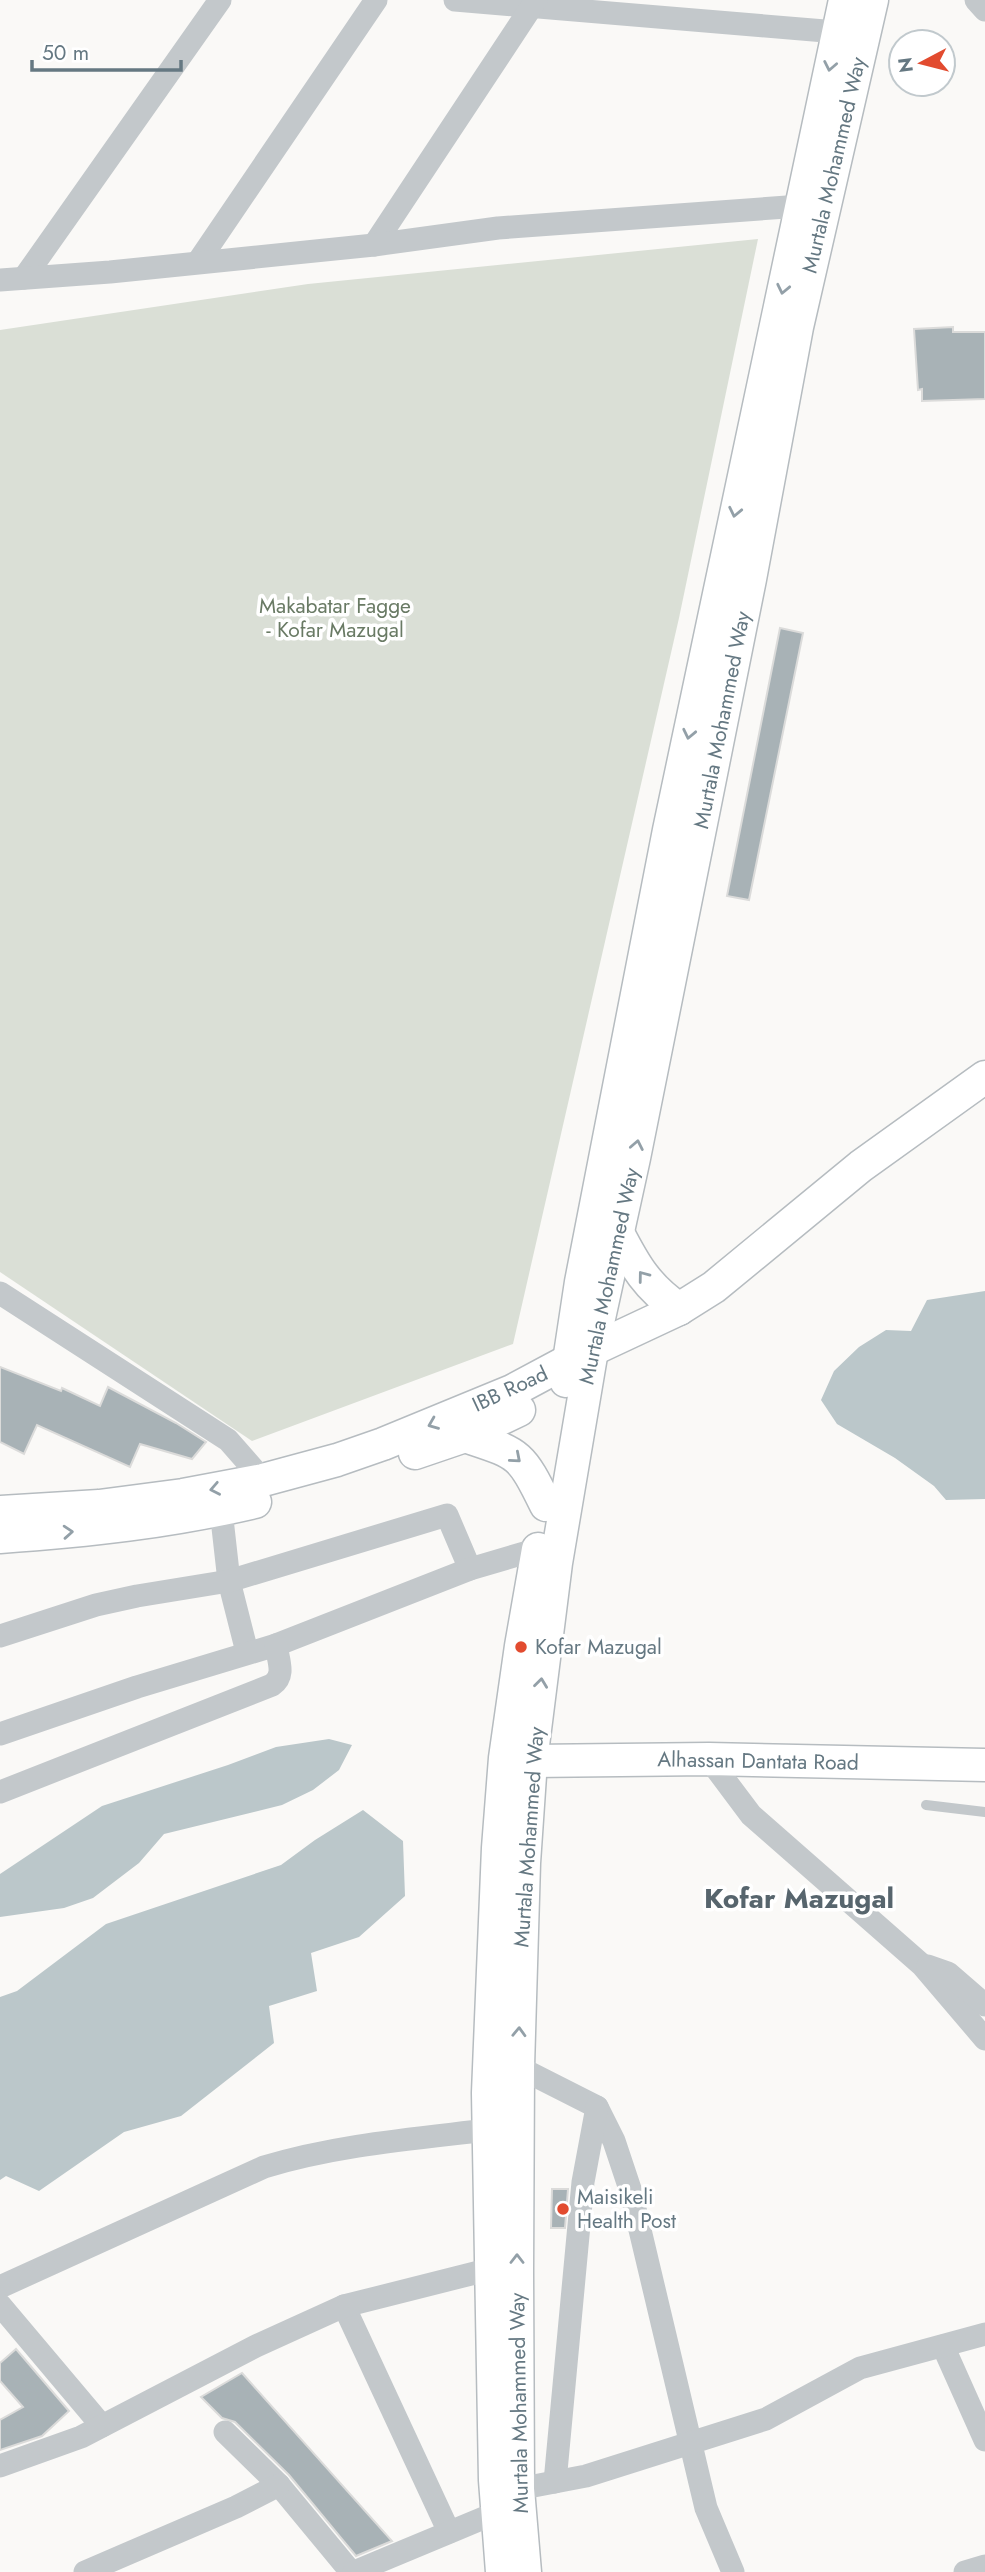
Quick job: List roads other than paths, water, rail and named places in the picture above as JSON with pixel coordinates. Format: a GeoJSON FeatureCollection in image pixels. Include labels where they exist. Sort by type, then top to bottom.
{"type":"FeatureCollection","features":[{"type":"Feature","properties":{"kind":"main road","name":"Murtala Mohammed Way"},"geometry":{"type":"LineString","coordinates":[[502,2572],[508,2500],[524,1863],[518,1760],[521,1646],[546,1505],[578,1369],[618,1233],[801,206],[845,0]]}},
{"type":"Feature","properties":{"kind":"main road","name":"Murtala Mohammed Way"},"geometry":{"type":"LineString","coordinates":[[524,2572],[508,2500],[491,2269],[487,2130],[498,1862],[556,1563],[578,1369],[580,1282],[617,1092],[872,0]]}},
{"type":"Feature","properties":{"kind":"main road","name":"IBB Road"},"geometry":{"type":"LineString","coordinates":[[0,1537],[111,1529],[193,1517],[338,1480],[465,1436],[714,1287],[861,1166],[985,1077]]}},
{"type":"Feature","properties":{"kind":"main road","name":"IBB Road"},"geometry":{"type":"LineString","coordinates":[[0,1512],[99,1506],[183,1495],[263,1480],[337,1460],[383,1444],[512,1391],[578,1369],[709,1312],[738,1292],[854,1196],[985,1101]]}},
{"type":"Feature","properties":{"kind":"main road"},"geometry":{"type":"LineString","coordinates":[[618,1233],[637,1269],[653,1288],[679,1309]]}},
{"type":"Feature","properties":{"kind":"main road"},"geometry":{"type":"LineString","coordinates":[[465,1436],[509,1451],[521,1460],[546,1505]]}},
{"type":"Feature","properties":{"kind":"main road","name":"Alhassan Dantata Road"},"geometry":{"type":"LineString","coordinates":[[518,1760],[709,1759],[985,1765]]}},
{"type":"Feature","properties":{"kind":"street"},"geometry":{"type":"LineString","coordinates":[[24,278],[220,0]]}},
{"type":"Feature","properties":{"kind":"street"},"geometry":{"type":"LineString","coordinates":[[198,262],[376,0]]}},
{"type":"Feature","properties":{"kind":"street"},"geometry":{"type":"LineString","coordinates":[[455,0],[534,3],[837,32]]}},
{"type":"Feature","properties":{"kind":"street"},"geometry":{"type":"LineString","coordinates":[[976,0],[985,10]]}},
{"type":"Feature","properties":{"kind":"street"},"geometry":{"type":"LineString","coordinates":[[374,245],[534,3]]}},
{"type":"Feature","properties":{"kind":"street"},"geometry":{"type":"LineString","coordinates":[[0,281],[374,245],[498,228],[801,206]]}},
{"type":"Feature","properties":{"kind":"street"},"geometry":{"type":"LineString","coordinates":[[0,1293],[228,1440],[263,1480]]}},
{"type":"Feature","properties":{"kind":"street"},"geometry":{"type":"LineString","coordinates":[[221,1510],[229,1581],[247,1652]]}},
{"type":"Feature","properties":{"kind":"street"},"geometry":{"type":"LineString","coordinates":[[0,1636],[123,1599],[229,1581],[447,1515],[470,1569]]}},
{"type":"Feature","properties":{"kind":"street"},"geometry":{"type":"LineString","coordinates":[[0,1734],[137,1687],[276,1645],[470,1569],[538,1549]]}},
{"type":"Feature","properties":{"kind":"street"},"geometry":{"type":"LineString","coordinates":[[0,1792],[272,1685],[281,1675],[276,1645]]}},
{"type":"Feature","properties":{"kind":"street"},"geometry":{"type":"LineString","coordinates":[[709,1759],[751,1815],[922,1965],[985,2039]]}},
{"type":"Feature","properties":{"kind":"street"},"geometry":{"type":"LineString","coordinates":[[922,1965],[948,1973],[985,2005]]}},
{"type":"Feature","properties":{"kind":"street"},"geometry":{"type":"LineString","coordinates":[[518,2067],[597,2107],[614,2141],[631,2192],[706,2508],[733,2572]]}},
{"type":"Feature","properties":{"kind":"street"},"geometry":{"type":"LineString","coordinates":[[555,2482],[583,2182],[597,2107]]}},
{"type":"Feature","properties":{"kind":"street"},"geometry":{"type":"LineString","coordinates":[[0,2287],[264,2167],[307,2154],[352,2146],[487,2130]]}},
{"type":"Feature","properties":{"kind":"street"},"geometry":{"type":"LineString","coordinates":[[0,2466],[81,2437],[256,2346],[344,2306],[491,2269]]}},
{"type":"Feature","properties":{"kind":"street"},"geometry":{"type":"LineString","coordinates":[[0,2305],[102,2426]]}},
{"type":"Feature","properties":{"kind":"street"},"geometry":{"type":"LineString","coordinates":[[344,2306],[449,2532]]}},
{"type":"Feature","properties":{"kind":"street"},"geometry":{"type":"LineString","coordinates":[[225,2432],[279,2485],[352,2572],[449,2532],[508,2500],[555,2482],[586,2476],[766,2419],[860,2368],[985,2334]]}},
{"type":"Feature","properties":{"kind":"street"},"geometry":{"type":"LineString","coordinates":[[943,2346],[985,2440]]}},
{"type":"Feature","properties":{"kind":"street"},"geometry":{"type":"LineString","coordinates":[[85,2572],[236,2507],[279,2485]]}},
{"type":"Feature","properties":{"kind":"street"},"geometry":{"type":"LineString","coordinates":[[965,2572],[985,2566]]}},
{"type":"Feature","properties":{"kind":"lane"},"geometry":{"type":"LineString","coordinates":[[926,1805],[985,1812]]}},
{"type":"Feature","properties":{"kind":"place","name":"Kofar Mazugal"},"geometry":{"type":"Point","coordinates":[521,1647]}},
{"type":"Feature","properties":{"kind":"place","name":"Maisikeli Health Post"},"geometry":{"type":"Point","coordinates":[563,2209]}},
{"type":"Feature","properties":{"kind":"district","name":"Kofar Mazugal"},"geometry":{"type":"Point","coordinates":[799,1898]}},
{"type":"Feature","properties":{"kind":"park label","name":"Makabatar Fagge - Kofar Mazugal"},"geometry":{"type":"Point","coordinates":[335,618]}}]}
